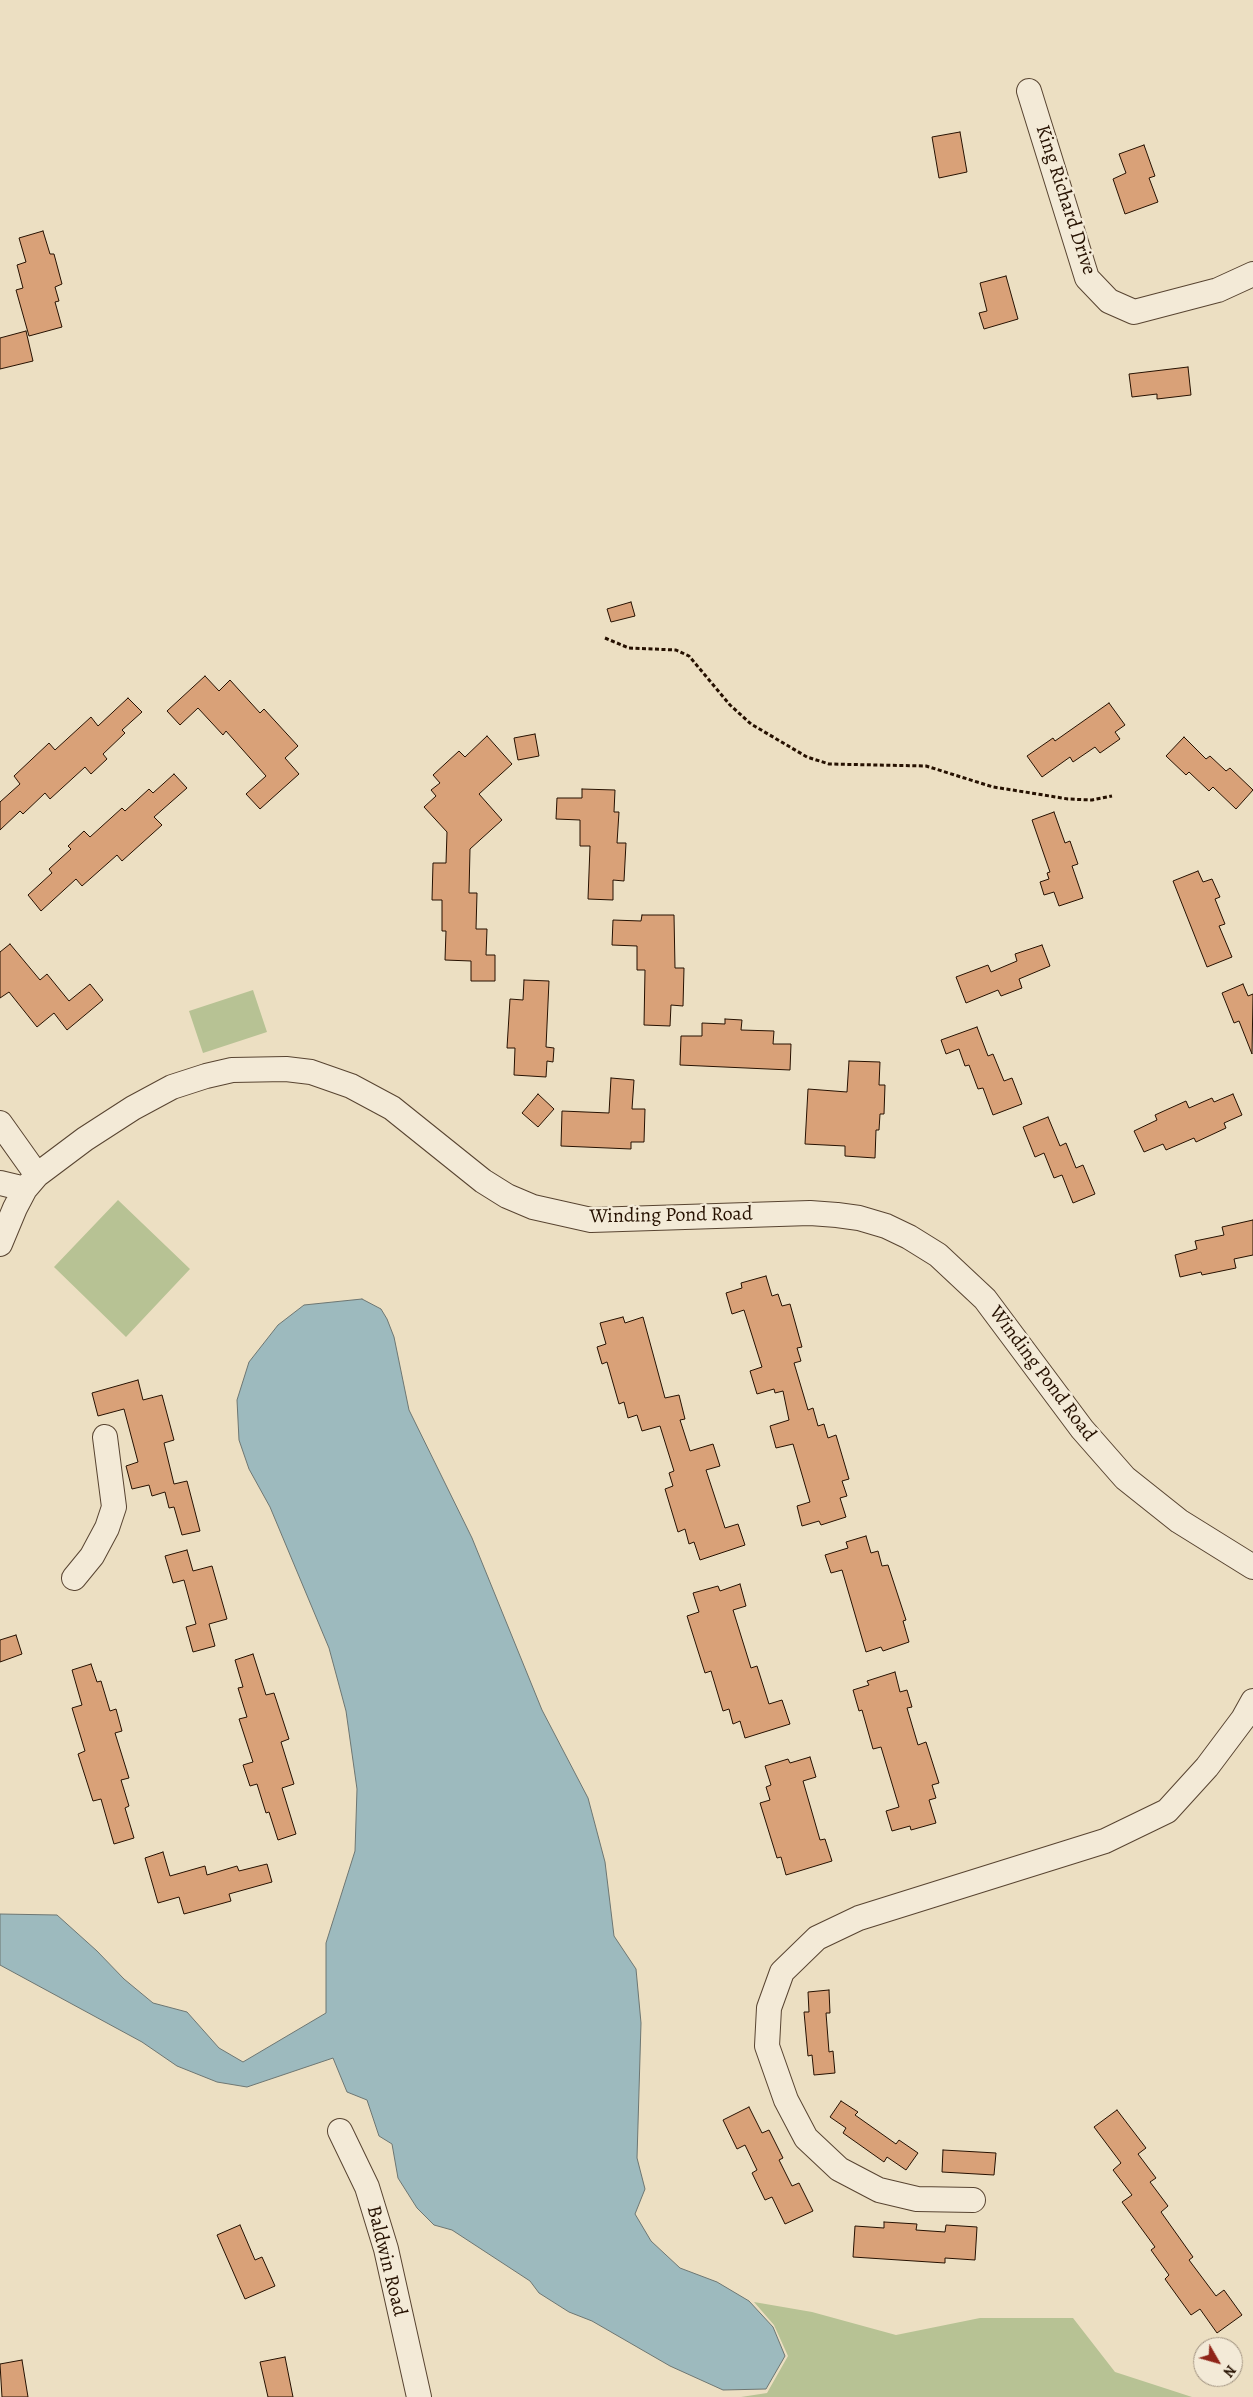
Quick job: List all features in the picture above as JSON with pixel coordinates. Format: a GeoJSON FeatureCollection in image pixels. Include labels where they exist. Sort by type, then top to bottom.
{"type":"FeatureCollection","features":[{"type":"Feature","properties":{"kind":"street","name":"King Richard Drive"},"geometry":{"type":"LineString","coordinates":[[1029,91],[1087,278],[1109,301],[1134,312],[1218,290],[1253,274]]}},
{"type":"Feature","properties":{"kind":"street","name":"Winding Pond Road"},"geometry":{"type":"LineString","coordinates":[[0,1244],[14,1208],[31,1182],[85,1139],[133,1108],[172,1087],[232,1070],[286,1068],[311,1072],[351,1086],[392,1108],[483,1181],[507,1196],[533,1207],[561,1215],[591,1220],[617,1221],[810,1213],[860,1218],[909,1236],[938,1255],[985,1298],[1082,1429],[1125,1478],[1178,1521],[1253,1567]]}},
{"type":"Feature","properties":{"kind":"street"},"geometry":{"type":"LineString","coordinates":[[0,1123],[31,1182],[0,1183]]}},
{"type":"Feature","properties":{"kind":"street"},"geometry":{"type":"LineString","coordinates":[[74,1578],[96,1549],[108,1528],[114,1507],[105,1437]]}},
{"type":"Feature","properties":{"kind":"street"},"geometry":{"type":"LineString","coordinates":[[973,2200],[917,2199],[879,2190],[839,2169],[806,2138],[786,2100],[767,2046],[768,2008],[782,1972],[817,1938],[859,1918],[1105,1841],[1167,1811],[1207,1767],[1243,1719],[1253,1701]]}},
{"type":"Feature","properties":{"kind":"street","name":"Baldwin Road"},"geometry":{"type":"LineString","coordinates":[[340,2131],[367,2187],[386,2249],[419,2397]]}},
{"type":"Feature","properties":{"kind":"path"},"geometry":{"type":"LineString","coordinates":[[605,638],[629,648],[676,650],[689,656],[730,705],[751,724],[807,757],[829,764],[926,766],[993,786],[1068,799],[1092,800],[1112,796]]}},
{"type":"Feature","properties":{"kind":"green space"},"geometry":{"type":"Polygon","coordinates":[[[253,990],[267,1032],[203,1053],[189,1011],[253,990]]]}},
{"type":"Feature","properties":{"kind":"green space"},"geometry":{"type":"Polygon","coordinates":[[[118,1200],[190,1269],[126,1337],[54,1267],[118,1200]]]}},
{"type":"Feature","properties":{"kind":"green space"},"geometry":{"type":"Polygon","coordinates":[[[754,2302],[812,2312],[896,2335],[980,2318],[1073,2318],[1115,2372],[1192,2397],[741,2397],[767,2393],[788,2356],[774,2325],[754,2302]]]}},
{"type":"Feature","properties":{"kind":"water"},"geometry":{"type":"Polygon","coordinates":[[[362,1299],[381,1309],[387,1319],[394,1337],[409,1410],[472,1538],[542,1710],[588,1798],[605,1862],[614,1936],[636,1969],[641,2023],[637,2158],[645,2189],[635,2214],[651,2241],[680,2268],[717,2282],[749,2301],[773,2327],[785,2356],[766,2389],[723,2390],[670,2366],[592,2321],[569,2312],[539,2293],[530,2281],[452,2230],[434,2225],[417,2208],[398,2178],[392,2144],[379,2136],[367,2100],[347,2092],[333,2058],[247,2087],[217,2082],[177,2066],[142,2042],[0,1965],[0,1914],[57,1915],[97,1951],[124,1979],[153,2003],[187,2012],[219,2048],[243,2062],[326,2013],[326,1943],[355,1851],[357,1789],[346,1711],[329,1648],[270,1507],[249,1469],[239,1440],[237,1400],[249,1362],[278,1325],[304,1305],[362,1299]]]}},
{"type":"Feature","properties":{"kind":"building"},"geometry":{"type":"Polygon","coordinates":[[[960,132],[967,172],[939,178],[932,137],[960,132]]]}},
{"type":"Feature","properties":{"kind":"building"},"geometry":{"type":"Polygon","coordinates":[[[1144,145],[1155,176],[1149,178],[1158,202],[1125,214],[1113,179],[1126,173],[1119,154],[1144,145]]]}},
{"type":"Feature","properties":{"kind":"building"},"geometry":{"type":"Polygon","coordinates":[[[43,231],[50,254],[54,254],[62,284],[55,287],[59,301],[55,302],[62,327],[29,336],[16,290],[23,288],[17,265],[26,262],[19,238],[43,231]]]}},
{"type":"Feature","properties":{"kind":"building"},"geometry":{"type":"Polygon","coordinates":[[[1006,276],[1018,319],[984,329],[979,313],[987,311],[980,283],[1006,276]]]}},
{"type":"Feature","properties":{"kind":"building"},"geometry":{"type":"Polygon","coordinates":[[[26,331],[33,361],[0,369],[0,338],[26,331]]]}},
{"type":"Feature","properties":{"kind":"building"},"geometry":{"type":"Polygon","coordinates":[[[1188,367],[1191,395],[1157,399],[1157,394],[1132,397],[1129,374],[1188,367]]]}},
{"type":"Feature","properties":{"kind":"building"},"geometry":{"type":"Polygon","coordinates":[[[631,602],[635,616],[611,622],[607,609],[631,602]]]}},
{"type":"Feature","properties":{"kind":"building"},"geometry":{"type":"Polygon","coordinates":[[[205,676],[219,691],[230,680],[260,713],[264,709],[298,746],[285,758],[299,774],[260,809],[246,794],[266,776],[226,731],[223,735],[198,708],[180,725],[167,711],[205,676]]]}},
{"type":"Feature","properties":{"kind":"building"},"geometry":{"type":"Polygon","coordinates":[[[128,698],[142,712],[122,730],[125,733],[103,754],[107,759],[91,774],[85,767],[50,799],[45,793],[23,814],[20,811],[0,830],[0,802],[20,784],[14,776],[49,743],[55,750],[91,717],[98,726],[128,698]]]}},
{"type":"Feature","properties":{"kind":"building"},"geometry":{"type":"Polygon","coordinates":[[[1109,703],[1125,725],[1115,732],[1120,739],[1100,753],[1095,747],[1073,762],[1070,757],[1042,777],[1027,756],[1053,738],[1055,741],[1109,703]]]}},
{"type":"Feature","properties":{"kind":"building"},"geometry":{"type":"Polygon","coordinates":[[[535,734],[539,756],[518,760],[514,738],[535,734]]]}},
{"type":"Feature","properties":{"kind":"building"},"geometry":{"type":"Polygon","coordinates":[[[487,736],[512,764],[479,794],[502,820],[470,849],[469,893],[477,893],[476,929],[487,929],[486,955],[495,955],[495,981],[471,981],[471,961],[445,960],[446,931],[442,931],[442,900],[432,900],[433,863],[446,863],[447,832],[424,807],[436,796],[431,790],[440,783],[433,775],[459,751],[465,757],[487,736]]]}},
{"type":"Feature","properties":{"kind":"building"},"geometry":{"type":"Polygon","coordinates":[[[1184,737],[1206,759],[1210,756],[1226,771],[1230,768],[1253,790],[1236,809],[1213,787],[1209,791],[1189,772],[1186,775],[1166,756],[1184,737]]]}},
{"type":"Feature","properties":{"kind":"building"},"geometry":{"type":"Polygon","coordinates":[[[174,774],[187,788],[154,817],[162,825],[122,861],[117,855],[82,886],[76,879],[41,911],[28,895],[52,873],[49,869],[71,849],[68,846],[84,831],[90,837],[122,808],[125,811],[149,789],[153,793],[174,774]]]}},
{"type":"Feature","properties":{"kind":"building"},"geometry":{"type":"Polygon","coordinates":[[[582,789],[615,790],[614,812],[619,812],[617,843],[626,843],[624,881],[613,880],[613,900],[588,899],[590,846],[580,846],[580,820],[556,819],[557,798],[582,798],[582,789]]]}},
{"type":"Feature","properties":{"kind":"building"},"geometry":{"type":"Polygon","coordinates":[[[1054,812],[1065,843],[1070,841],[1078,864],[1072,866],[1083,898],[1059,906],[1054,892],[1044,895],[1040,882],[1049,879],[1047,873],[1050,872],[1032,820],[1054,812]]]}},
{"type":"Feature","properties":{"kind":"building"},"geometry":{"type":"Polygon","coordinates":[[[1198,871],[1203,882],[1212,879],[1220,897],[1215,899],[1225,924],[1219,926],[1232,957],[1207,967],[1173,881],[1198,871]]]}},
{"type":"Feature","properties":{"kind":"building"},"geometry":{"type":"Polygon","coordinates":[[[642,915],[674,915],[675,968],[684,968],[683,1006],[671,1005],[670,1026],[644,1025],[645,970],[637,970],[637,946],[612,945],[613,920],[641,921],[642,915]]]}},
{"type":"Feature","properties":{"kind":"building"},"geometry":{"type":"Polygon","coordinates":[[[10,944],[40,980],[47,974],[69,1001],[90,984],[103,1000],[67,1030],[54,1013],[37,1027],[9,992],[0,998],[0,952],[10,944]]]}},
{"type":"Feature","properties":{"kind":"building"},"geometry":{"type":"Polygon","coordinates":[[[1042,945],[1050,966],[1019,979],[1022,988],[1001,996],[998,990],[966,1003],[956,977],[988,965],[991,972],[1017,961],[1015,954],[1042,945]]]}},
{"type":"Feature","properties":{"kind":"building"},"geometry":{"type":"Polygon","coordinates":[[[524,980],[549,981],[546,1047],[554,1048],[553,1062],[547,1061],[546,1077],[514,1075],[515,1048],[507,1048],[510,999],[523,1000],[524,980]]]}},
{"type":"Feature","properties":{"kind":"building"},"geometry":{"type":"Polygon","coordinates":[[[1243,984],[1248,996],[1253,994],[1252,1054],[1239,1021],[1234,1023],[1222,993],[1243,984]]]}},
{"type":"Feature","properties":{"kind":"building"},"geometry":{"type":"Polygon","coordinates":[[[725,1019],[742,1020],[741,1030],[774,1031],[773,1044],[791,1044],[790,1070],[680,1065],[681,1036],[702,1036],[702,1023],[725,1024],[725,1019]]]}},
{"type":"Feature","properties":{"kind":"building"},"geometry":{"type":"Polygon","coordinates":[[[977,1027],[988,1056],[993,1054],[1004,1081],[1012,1078],[1022,1104],[993,1115],[983,1088],[978,1089],[969,1065],[965,1066],[959,1049],[946,1054],[941,1040],[977,1027]]]}},
{"type":"Feature","properties":{"kind":"building"},"geometry":{"type":"Polygon","coordinates":[[[849,1061],[880,1062],[879,1085],[885,1085],[884,1114],[880,1114],[879,1130],[876,1130],[875,1158],[845,1156],[845,1146],[805,1144],[808,1089],[847,1092],[849,1061]]]}},
{"type":"Feature","properties":{"kind":"building"},"geometry":{"type":"Polygon","coordinates":[[[611,1078],[634,1080],[632,1109],[645,1109],[644,1142],[631,1142],[631,1149],[561,1146],[562,1111],[609,1113],[611,1078]]]}},
{"type":"Feature","properties":{"kind":"building"},"geometry":{"type":"Polygon","coordinates":[[[538,1094],[554,1109],[538,1127],[522,1113],[538,1094]]]}},
{"type":"Feature","properties":{"kind":"building"},"geometry":{"type":"Polygon","coordinates":[[[1233,1094],[1242,1115],[1224,1123],[1226,1128],[1196,1142],[1194,1138],[1166,1150],[1163,1144],[1144,1152],[1134,1131],[1157,1120],[1155,1115],[1186,1101],[1189,1108],[1212,1098],[1214,1102],[1233,1094]]]}},
{"type":"Feature","properties":{"kind":"building"},"geometry":{"type":"Polygon","coordinates":[[[1048,1117],[1060,1146],[1066,1143],[1076,1168],[1083,1165],[1095,1194],[1073,1203],[1062,1175],[1054,1178],[1044,1153],[1035,1157],[1023,1127],[1048,1117]]]}},
{"type":"Feature","properties":{"kind":"building"},"geometry":{"type":"Polygon","coordinates":[[[1253,1220],[1253,1255],[1234,1259],[1236,1268],[1202,1275],[1201,1272],[1180,1277],[1175,1255],[1197,1249],[1195,1241],[1224,1235],[1222,1227],[1253,1220]]]}},
{"type":"Feature","properties":{"kind":"building"},"geometry":{"type":"Polygon","coordinates":[[[766,1276],[772,1296],[778,1294],[782,1306],[790,1304],[802,1347],[797,1348],[801,1361],[794,1363],[808,1410],[813,1408],[818,1426],[824,1424],[828,1438],[836,1435],[849,1479],[842,1481],[847,1496],[840,1498],[846,1517],[821,1525],[819,1521],[802,1526],[797,1506],[810,1502],[793,1444],[776,1448],[770,1426],[789,1420],[783,1391],[775,1393],[774,1389],[757,1394],[750,1371],[762,1367],[744,1310],[732,1314],[726,1293],[742,1288],[741,1283],[766,1276]]]}},
{"type":"Feature","properties":{"kind":"building"},"geometry":{"type":"Polygon","coordinates":[[[623,1317],[625,1323],[643,1317],[665,1398],[679,1395],[685,1419],[680,1420],[690,1451],[713,1444],[720,1466],[706,1470],[725,1528],[738,1524],[745,1545],[700,1560],[694,1542],[689,1544],[685,1529],[678,1532],[665,1489],[673,1486],[669,1473],[674,1471],[660,1426],[642,1431],[637,1415],[628,1418],[624,1402],[619,1404],[607,1362],[602,1364],[597,1347],[606,1344],[600,1323],[623,1317]]]}},
{"type":"Feature","properties":{"kind":"building"},"geometry":{"type":"Polygon","coordinates":[[[138,1380],[143,1400],[162,1395],[174,1440],[164,1443],[174,1484],[187,1481],[200,1531],[182,1535],[174,1507],[169,1508],[165,1492],[152,1496],[149,1485],[132,1489],[126,1466],[138,1462],[124,1409],[98,1416],[92,1393],[138,1380]]]}},
{"type":"Feature","properties":{"kind":"building"},"geometry":{"type":"Polygon","coordinates":[[[866,1536],[871,1553],[878,1551],[882,1566],[888,1565],[906,1620],[903,1621],[909,1642],[883,1651],[881,1647],[866,1652],[842,1570],[831,1573],[825,1555],[848,1548],[846,1542],[866,1536]]]}},
{"type":"Feature","properties":{"kind":"building"},"geometry":{"type":"Polygon","coordinates":[[[187,1550],[193,1571],[212,1566],[227,1619],[209,1624],[215,1646],[193,1652],[186,1627],[196,1624],[184,1580],[173,1583],[165,1556],[187,1550]]]}},
{"type":"Feature","properties":{"kind":"building"},"geometry":{"type":"Polygon","coordinates":[[[740,1584],[746,1606],[733,1610],[751,1668],[757,1666],[769,1704],[782,1700],[790,1724],[745,1738],[740,1721],[733,1724],[729,1709],[723,1711],[711,1671],[705,1673],[687,1616],[699,1612],[693,1593],[718,1586],[720,1591],[740,1584]]]}},
{"type":"Feature","properties":{"kind":"building"},"geometry":{"type":"Polygon","coordinates":[[[16,1635],[22,1654],[0,1662],[0,1640],[16,1635]]]}},
{"type":"Feature","properties":{"kind":"building"},"geometry":{"type":"Polygon","coordinates":[[[253,1654],[266,1695],[274,1693],[289,1739],[281,1742],[294,1784],[282,1788],[296,1834],[278,1840],[269,1812],[266,1813],[257,1784],[250,1786],[243,1765],[253,1762],[239,1719],[247,1717],[238,1688],[243,1687],[235,1660],[253,1654]]]}},
{"type":"Feature","properties":{"kind":"building"},"geometry":{"type":"Polygon","coordinates":[[[91,1664],[97,1682],[101,1681],[110,1711],[116,1709],[122,1731],[115,1733],[129,1778],[121,1780],[129,1806],[125,1808],[134,1838],[114,1844],[101,1799],[93,1801],[78,1754],[85,1751],[72,1708],[82,1705],[72,1670],[91,1664]]]}},
{"type":"Feature","properties":{"kind":"building"},"geometry":{"type":"Polygon","coordinates":[[[895,1672],[900,1692],[907,1690],[912,1707],[907,1708],[918,1745],[926,1742],[939,1783],[932,1785],[936,1798],[929,1800],[936,1823],[911,1830],[910,1826],[892,1831],[886,1811],[899,1807],[881,1747],[873,1749],[862,1710],[859,1711],[853,1690],[869,1685],[867,1681],[895,1672]]]}},
{"type":"Feature","properties":{"kind":"building"},"geometry":{"type":"Polygon","coordinates":[[[810,1757],[816,1777],[803,1781],[820,1840],[825,1839],[832,1861],[786,1875],[781,1857],[777,1858],[760,1803],[770,1800],[766,1787],[771,1785],[765,1766],[788,1759],[790,1763],[810,1757]]]}},
{"type":"Feature","properties":{"kind":"building"},"geometry":{"type":"Polygon","coordinates":[[[163,1852],[170,1876],[205,1866],[207,1875],[237,1866],[239,1871],[267,1864],[272,1882],[229,1894],[231,1901],[184,1914],[179,1897],[158,1903],[145,1858],[163,1852]]]}},
{"type":"Feature","properties":{"kind":"building"},"geometry":{"type":"Polygon","coordinates":[[[829,1990],[830,2013],[826,2013],[829,2052],[833,2051],[835,2073],[814,2075],[812,2055],[808,2056],[804,2012],[809,2012],[808,1992],[829,1990]]]}},
{"type":"Feature","properties":{"kind":"building"},"geometry":{"type":"Polygon","coordinates":[[[841,2101],[858,2112],[855,2115],[896,2144],[899,2140],[918,2153],[906,2170],[887,2157],[884,2162],[843,2133],[846,2128],[830,2117],[841,2101]]]}},
{"type":"Feature","properties":{"kind":"building"},"geometry":{"type":"Polygon","coordinates":[[[749,2107],[762,2133],[769,2130],[783,2158],[779,2160],[792,2186],[799,2183],[813,2211],[785,2224],[772,2197],[765,2200],[752,2173],[757,2170],[745,2145],[737,2149],[723,2120],[749,2107]]]}},
{"type":"Feature","properties":{"kind":"building"},"geometry":{"type":"Polygon","coordinates":[[[1117,2110],[1146,2148],[1138,2154],[1156,2178],[1150,2182],[1168,2206],[1161,2212],[1193,2257],[1189,2260],[1216,2296],[1224,2290],[1242,2315],[1217,2333],[1200,2309],[1191,2315],[1165,2279],[1169,2275],[1151,2250],[1155,2247],[1122,2202],[1132,2195],[1113,2170],[1121,2163],[1094,2127],[1117,2110]]]}},
{"type":"Feature","properties":{"kind":"building"},"geometry":{"type":"Polygon","coordinates":[[[943,2150],[996,2153],[994,2175],[942,2172],[943,2150]]]}},
{"type":"Feature","properties":{"kind":"building"},"geometry":{"type":"Polygon","coordinates":[[[884,2222],[917,2224],[916,2230],[945,2232],[946,2225],[977,2227],[975,2260],[945,2258],[945,2263],[853,2257],[855,2226],[884,2228],[884,2222]]]}},
{"type":"Feature","properties":{"kind":"building"},"geometry":{"type":"Polygon","coordinates":[[[240,2225],[255,2260],[262,2257],[275,2286],[245,2299],[217,2235],[240,2225]]]}},
{"type":"Feature","properties":{"kind":"building"},"geometry":{"type":"Polygon","coordinates":[[[285,2357],[293,2397],[268,2397],[260,2362],[285,2357]]]}},
{"type":"Feature","properties":{"kind":"building"},"geometry":{"type":"Polygon","coordinates":[[[22,2360],[28,2397],[2,2397],[0,2364],[22,2360]]]}}]}
